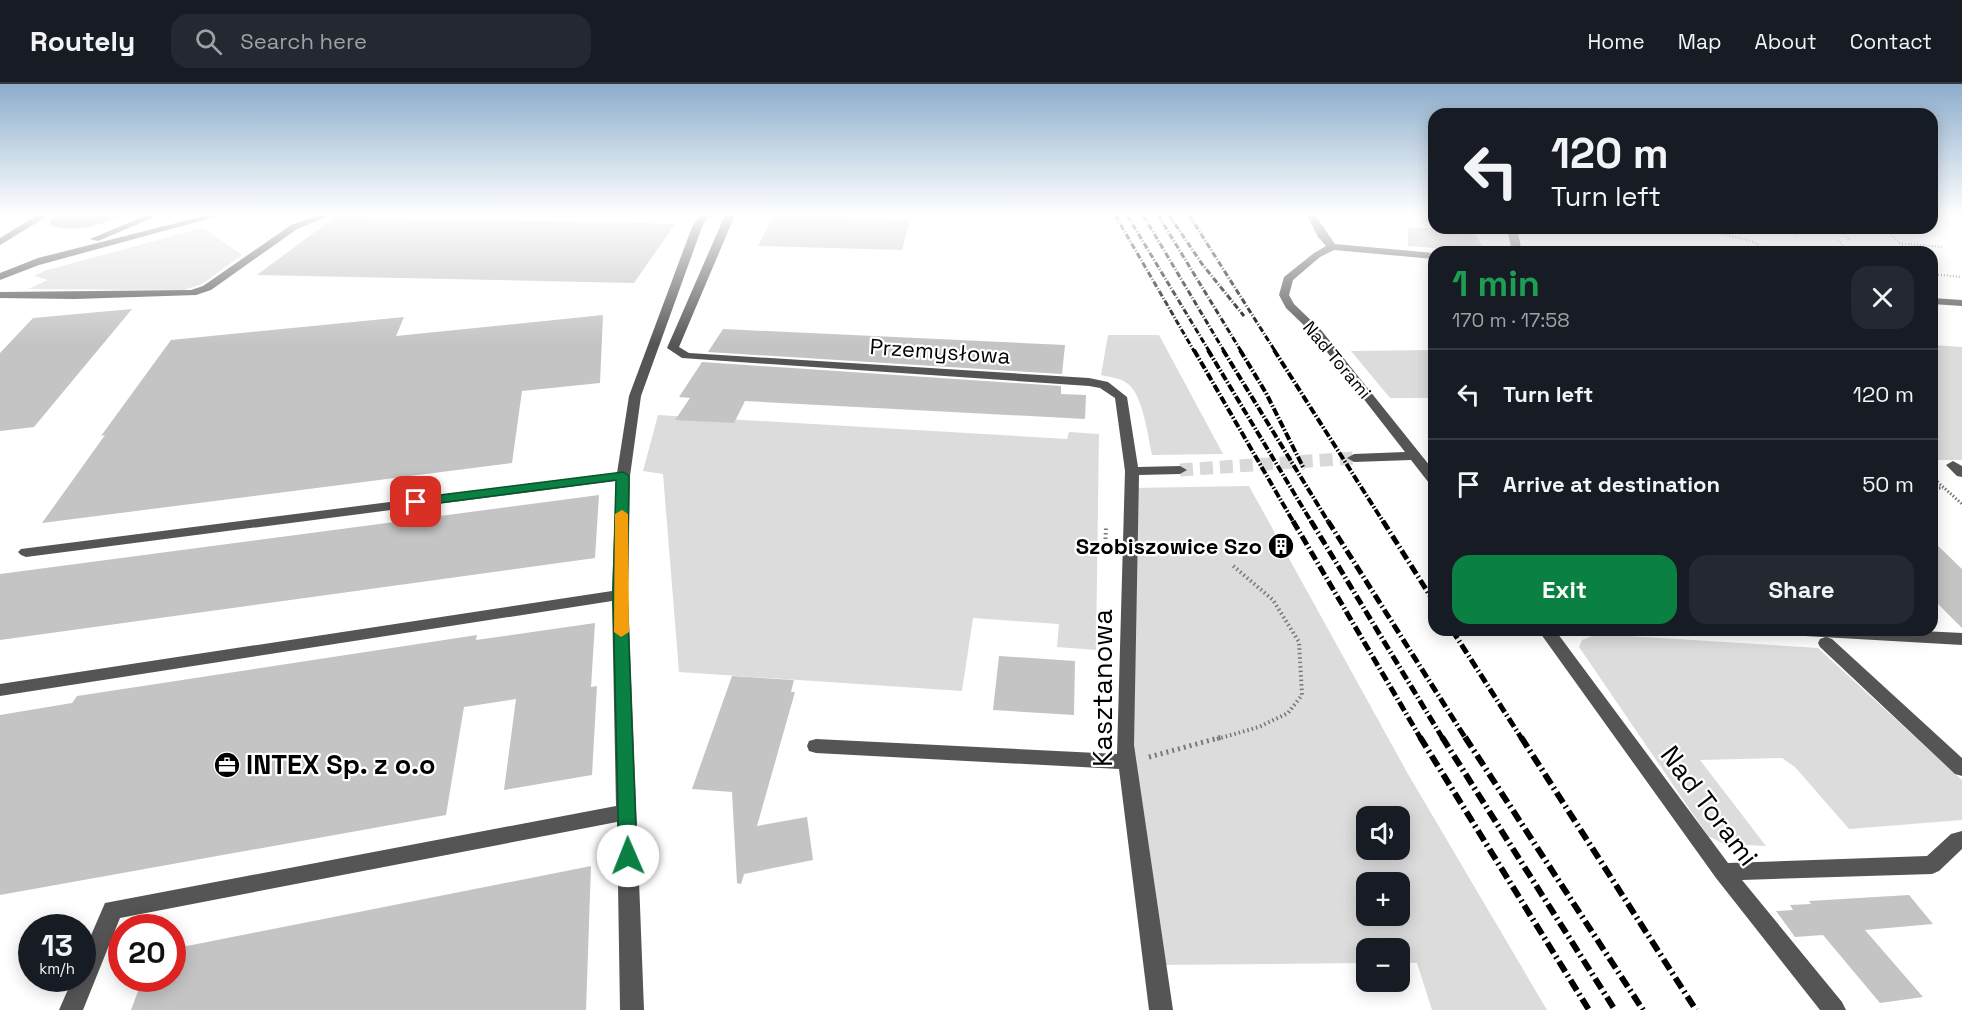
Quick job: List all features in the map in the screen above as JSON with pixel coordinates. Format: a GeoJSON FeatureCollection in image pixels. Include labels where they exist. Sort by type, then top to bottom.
{"type":"FeatureCollection","features":[{"type":"Feature","properties":{"kind":"street"},"geometry":{"type":"LineString","coordinates":[[0,277],[46,258]]}},
{"type":"Feature","properties":{"kind":"street"},"geometry":{"type":"LineString","coordinates":[[34,263],[52,258]]}},
{"type":"Feature","properties":{"kind":"street"},"geometry":{"type":"LineString","coordinates":[[0,295],[192,293],[207,288],[249,258]]}},
{"type":"Feature","properties":{"kind":"street"},"geometry":{"type":"LineString","coordinates":[[632,1010],[620,595],[623,476],[635,396],[686,258]]}},
{"type":"Feature","properties":{"kind":"street","name":"Przemysłowa"},"geometry":{"type":"LineString","coordinates":[[711,258],[673,348],[678,352],[686,356],[1089,382],[1104,385],[1121,397],[1132,471]]}},
{"type":"Feature","properties":{"kind":"street","name":"Nad Torami"},"geometry":{"type":"LineString","coordinates":[[1313,258],[1288,279],[1284,295],[1290,306],[1317,332],[1428,473]]}},
{"type":"Feature","properties":{"kind":"street"},"geometry":{"type":"LineString","coordinates":[[1938,301],[1962,303]]}},
{"type":"Feature","properties":{"kind":"street"},"geometry":{"type":"LineString","coordinates":[[1354,458],[1414,456]]}},
{"type":"Feature","properties":{"kind":"street"},"geometry":{"type":"LineString","coordinates":[[1132,471],[1180,470]]}},
{"type":"Feature","properties":{"kind":"street","name":"Kasztanowa"},"geometry":{"type":"LineString","coordinates":[[1132,471],[1125,745],[1161,1010]]}},
{"type":"Feature","properties":{"kind":"street"},"geometry":{"type":"LineString","coordinates":[[26,552],[623,476]]}},
{"type":"Feature","properties":{"kind":"street"},"geometry":{"type":"LineString","coordinates":[[0,690],[620,595]]}},
{"type":"Feature","properties":{"kind":"street","name":"Nad Torami"},"geometry":{"type":"LineString","coordinates":[[1550,636],[1723,872],[1834,1010]]}},
{"type":"Feature","properties":{"kind":"street"},"geometry":{"type":"LineString","coordinates":[[1910,636],[1962,639]]}},
{"type":"Feature","properties":{"kind":"street"},"geometry":{"type":"LineString","coordinates":[[1826,643],[1962,769]]}},
{"type":"Feature","properties":{"kind":"street"},"geometry":{"type":"LineString","coordinates":[[816,746],[1128,762]]}},
{"type":"Feature","properties":{"kind":"street"},"geometry":{"type":"LineString","coordinates":[[71,1010],[113,910],[627,812]]}},
{"type":"Feature","properties":{"kind":"street"},"geometry":{"type":"LineString","coordinates":[[1723,872],[1932,865],[1962,839]]}},
{"type":"Feature","properties":{"kind":"path"},"geometry":{"type":"LineString","coordinates":[[1938,275],[1962,277]]}},
{"type":"Feature","properties":{"kind":"path"},"geometry":{"type":"LineString","coordinates":[[1938,482],[1962,504]]}},
{"type":"Feature","properties":{"kind":"path"},"geometry":{"type":"LineString","coordinates":[[1938,488],[1944,488]]}},
{"type":"Feature","properties":{"kind":"path"},"geometry":{"type":"LineString","coordinates":[[1128,762],[1259,727],[1288,713],[1302,695],[1299,642],[1273,600],[1231,564]]}},
{"type":"Feature","properties":{"kind":"shaded area"},"geometry":{"type":"Polygon","coordinates":[[[91,258],[238,258],[202,284],[184,290],[28,289],[48,280],[34,276],[47,270],[91,258]]]}},
{"type":"Feature","properties":{"kind":"shaded area"},"geometry":{"type":"Polygon","coordinates":[[[1108,335],[1159,335],[1223,454],[1152,455],[1144,417],[1133,389],[1122,380],[1101,375],[1108,335]]]}},
{"type":"Feature","properties":{"kind":"shaded area"},"geometry":{"type":"Polygon","coordinates":[[[1938,345],[1962,347],[1962,460],[1938,460],[1938,345]]]}},
{"type":"Feature","properties":{"kind":"shaded area"},"geometry":{"type":"Polygon","coordinates":[[[1428,350],[1428,398],[1390,398],[1351,351],[1428,350]]]}},
{"type":"Feature","properties":{"kind":"shaded area"},"geometry":{"type":"Polygon","coordinates":[[[658,415],[1067,439],[1069,432],[1099,434],[1096,650],[1057,647],[1059,624],[973,618],[962,691],[679,672],[663,474],[643,471],[658,415]]]}},
{"type":"Feature","properties":{"kind":"shaded area"},"geometry":{"type":"Polygon","coordinates":[[[1249,486],[1408,774],[1547,1010],[1432,1010],[1417,963],[1410,963],[1410,938],[1356,938],[1356,963],[1156,965],[1125,745],[1132,488],[1249,486]]]}},
{"type":"Feature","properties":{"kind":"shaded area"},"geometry":{"type":"Polygon","coordinates":[[[1592,636],[1629,636],[1818,648],[1962,780],[1962,820],[1849,829],[1795,767],[1782,758],[1700,760],[1766,846],[1724,844],[1708,836],[1579,647],[1582,640],[1592,636]]]}},
{"type":"Feature","properties":{"kind":"building"},"geometry":{"type":"Polygon","coordinates":[[[280,258],[651,258],[634,283],[257,275],[280,258]]]}},
{"type":"Feature","properties":{"kind":"building"},"geometry":{"type":"Polygon","coordinates":[[[132,309],[34,427],[0,431],[0,353],[33,318],[132,309]]]}},
{"type":"Feature","properties":{"kind":"building"},"geometry":{"type":"Polygon","coordinates":[[[603,315],[600,383],[522,391],[512,463],[42,523],[105,435],[101,436],[171,340],[404,317],[396,336],[603,315]]]}},
{"type":"Feature","properties":{"kind":"building"},"geometry":{"type":"Polygon","coordinates":[[[723,329],[1065,345],[1062,374],[708,352],[723,329]]]}},
{"type":"Feature","properties":{"kind":"building"},"geometry":{"type":"Polygon","coordinates":[[[702,362],[1061,386],[1061,394],[1086,395],[1085,419],[745,401],[734,423],[675,420],[690,398],[679,397],[702,362]]]}},
{"type":"Feature","properties":{"kind":"building"},"geometry":{"type":"Polygon","coordinates":[[[599,495],[595,558],[0,640],[0,574],[599,495]]]}},
{"type":"Feature","properties":{"kind":"building"},"geometry":{"type":"Polygon","coordinates":[[[1938,546],[1962,569],[1962,628],[1938,604],[1938,546]]]}},
{"type":"Feature","properties":{"kind":"building","name":"INTEX Sp. z o.o"},"geometry":{"type":"Polygon","coordinates":[[[595,623],[591,687],[597,686],[592,775],[504,790],[516,699],[464,707],[446,815],[0,895],[0,715],[72,703],[77,696],[477,635],[476,640],[595,623]]]}},
{"type":"Feature","properties":{"kind":"building"},"geometry":{"type":"Polygon","coordinates":[[[999,656],[1075,661],[1074,715],[993,710],[999,656]]]}},
{"type":"Feature","properties":{"kind":"building"},"geometry":{"type":"Polygon","coordinates":[[[732,676],[794,680],[791,692],[795,692],[757,826],[807,817],[813,860],[744,874],[741,884],[737,883],[732,792],[692,789],[732,676]]]}},
{"type":"Feature","properties":{"kind":"building"},"geometry":{"type":"Polygon","coordinates":[[[591,866],[586,1010],[131,1010],[138,992],[186,992],[186,946],[591,866]]]}},
{"type":"Feature","properties":{"kind":"building"},"geometry":{"type":"Polygon","coordinates":[[[1909,895],[1933,924],[1865,930],[1923,997],[1880,1003],[1823,935],[1795,937],[1776,911],[1793,910],[1790,905],[1811,904],[1809,901],[1909,895]]]}},
{"type":"Feature","properties":{"kind":"tunnel"},"geometry":{"type":"LineString","coordinates":[[1180,470],[1354,458]]}},
{"type":"Feature","properties":{"kind":"railway"},"geometry":{"type":"LineString","coordinates":[[1140,258],[1194,351]]}},
{"type":"Feature","properties":{"kind":"railway"},"geometry":{"type":"LineString","coordinates":[[1153,258],[1209,351]]}},
{"type":"Feature","properties":{"kind":"railway"},"geometry":{"type":"LineString","coordinates":[[1169,258],[1224,351]]}},
{"type":"Feature","properties":{"kind":"railway"},"geometry":{"type":"LineString","coordinates":[[1184,258],[1241,351]]}},
{"type":"Feature","properties":{"kind":"railway"},"geometry":{"type":"LineString","coordinates":[[1198,258],[1244,316]]}},
{"type":"Feature","properties":{"kind":"railway"},"geometry":{"type":"LineString","coordinates":[[1216,258],[1275,351]]}},
{"type":"Feature","properties":{"kind":"railway"},"geometry":{"type":"LineString","coordinates":[[1194,350],[1294,523]]}},
{"type":"Feature","properties":{"kind":"railway"},"geometry":{"type":"LineString","coordinates":[[1208,350],[1312,523]]}},
{"type":"Feature","properties":{"kind":"railway"},"geometry":{"type":"LineString","coordinates":[[1223,350],[1329,523]]}},
{"type":"Feature","properties":{"kind":"railway"},"geometry":{"type":"LineString","coordinates":[[1240,350],[1266,393],[1304,469]]}},
{"type":"Feature","properties":{"kind":"railway"},"geometry":{"type":"LineString","coordinates":[[1274,350],[1384,523]]}},
{"type":"Feature","properties":{"kind":"railway"},"geometry":{"type":"LineString","coordinates":[[1293,521],[1421,739]]}},
{"type":"Feature","properties":{"kind":"railway"},"geometry":{"type":"LineString","coordinates":[[1311,521],[1443,739]]}},
{"type":"Feature","properties":{"kind":"railway"},"geometry":{"type":"LineString","coordinates":[[1328,521],[1466,739]]}},
{"type":"Feature","properties":{"kind":"railway"},"geometry":{"type":"LineString","coordinates":[[1383,521],[1428,592]]}},
{"type":"Feature","properties":{"kind":"railway"},"geometry":{"type":"LineString","coordinates":[[1456,636],[1522,739]]}},
{"type":"Feature","properties":{"kind":"railway"},"geometry":{"type":"LineString","coordinates":[[1420,737],[1589,1010]]}},
{"type":"Feature","properties":{"kind":"railway"},"geometry":{"type":"LineString","coordinates":[[1442,737],[1615,1010]]}},
{"type":"Feature","properties":{"kind":"railway"},"geometry":{"type":"LineString","coordinates":[[1465,737],[1643,1010]]}},
{"type":"Feature","properties":{"kind":"railway"},"geometry":{"type":"LineString","coordinates":[[1521,737],[1696,1010]]}},
{"type":"Feature","properties":{"kind":"slow traffic"},"geometry":{"type":"LineString","coordinates":[[621,632],[622,514]]}},
{"type":"Feature","properties":{"kind":"place","name":"Szobiszowice Szo"},"geometry":{"type":"Point","coordinates":[1281,546]}},
{"type":"Feature","properties":{"kind":"place","name":"INTEX Sp. z o.o"},"geometry":{"type":"Point","coordinates":[227,765]}},
{"type":"Feature","properties":{"kind":"route"},"geometry":{"type":"LineString","coordinates":[[416,502],[623,476],[620,595],[628,856]]}}]}
